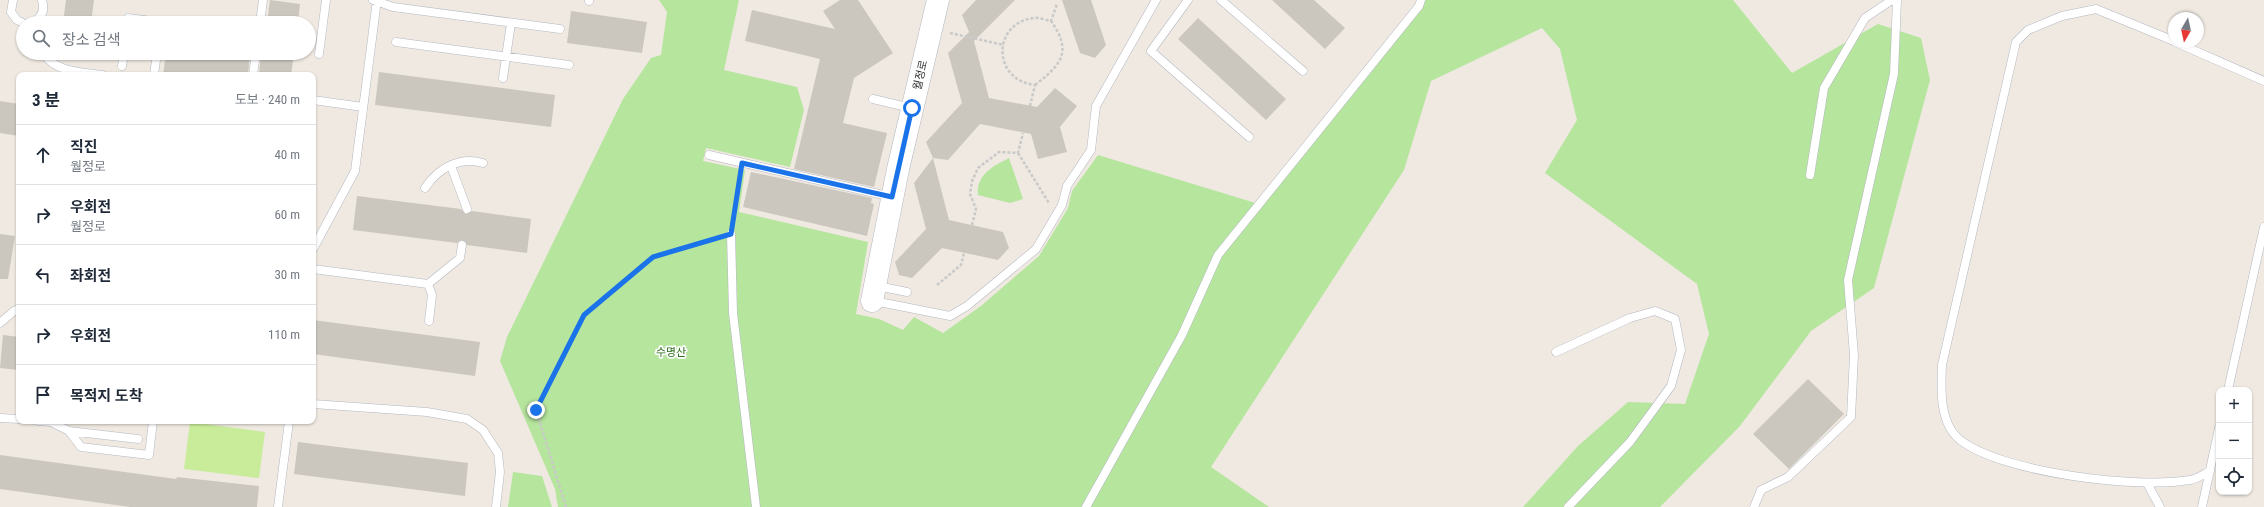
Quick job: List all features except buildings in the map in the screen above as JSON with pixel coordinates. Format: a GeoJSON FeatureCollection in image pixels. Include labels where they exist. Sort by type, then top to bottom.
{"type":"FeatureCollection","features":[{"type":"Feature","properties":{"kind":"street","name":"월정로"},"geometry":{"type":"LineString","coordinates":[[873,293],[892,197],[938,0]]}},
{"type":"Feature","properties":{"kind":"lane"},"geometry":{"type":"LineString","coordinates":[[11,0],[11,12],[16,18]]}},
{"type":"Feature","properties":{"kind":"lane"},"geometry":{"type":"LineString","coordinates":[[41,16],[43,12],[42,0]]}},
{"type":"Feature","properties":{"kind":"lane"},"geometry":{"type":"LineString","coordinates":[[261,16],[263,0]]}},
{"type":"Feature","properties":{"kind":"lane"},"geometry":{"type":"LineString","coordinates":[[320,54],[326,0]]}},
{"type":"Feature","properties":{"kind":"lane"},"geometry":{"type":"LineString","coordinates":[[316,243],[355,171],[376,0],[393,7],[560,29]]}},
{"type":"Feature","properties":{"kind":"lane"},"geometry":{"type":"LineString","coordinates":[[873,293],[950,316],[967,306],[1036,249],[1062,205],[1067,186],[1091,150],[1096,106],[1156,0]]}},
{"type":"Feature","properties":{"kind":"lane"},"geometry":{"type":"LineString","coordinates":[[1188,0],[1151,51],[1249,137]]}},
{"type":"Feature","properties":{"kind":"lane"},"geometry":{"type":"LineString","coordinates":[[1221,0],[1303,71]]}},
{"type":"Feature","properties":{"kind":"lane"},"geometry":{"type":"LineString","coordinates":[[1086,507],[1182,335],[1218,255],[1419,6],[1421,0]]}},
{"type":"Feature","properties":{"kind":"lane"},"geometry":{"type":"LineString","coordinates":[[1810,175],[1824,88],[1865,18],[1892,0]]}},
{"type":"Feature","properties":{"kind":"lane"},"geometry":{"type":"LineString","coordinates":[[1754,507],[1761,490],[1788,477],[1851,417],[1854,355],[1848,280],[1894,74],[1897,0]]}},
{"type":"Feature","properties":{"kind":"lane"},"geometry":{"type":"LineString","coordinates":[[2168,39],[2096,4],[2028,30],[2016,42],[1942,365],[1941,396],[1946,420],[1959,439],[1998,460],[2029,468],[2146,483],[2192,480],[2210,471]]}},
{"type":"Feature","properties":{"kind":"lane"},"geometry":{"type":"LineString","coordinates":[[503,78],[511,23]]}},
{"type":"Feature","properties":{"kind":"lane"},"geometry":{"type":"LineString","coordinates":[[396,42],[569,65]]}},
{"type":"Feature","properties":{"kind":"lane"},"geometry":{"type":"LineString","coordinates":[[2189,48],[2264,81]]}},
{"type":"Feature","properties":{"kind":"lane"},"geometry":{"type":"LineString","coordinates":[[47,60],[65,70],[80,72]]}},
{"type":"Feature","properties":{"kind":"lane"},"geometry":{"type":"LineString","coordinates":[[122,66],[123,60]]}},
{"type":"Feature","properties":{"kind":"lane"},"geometry":{"type":"LineString","coordinates":[[154,72],[156,60]]}},
{"type":"Feature","properties":{"kind":"lane"},"geometry":{"type":"LineString","coordinates":[[253,72],[255,60]]}},
{"type":"Feature","properties":{"kind":"lane"},"geometry":{"type":"LineString","coordinates":[[873,99],[912,108]]}},
{"type":"Feature","properties":{"kind":"lane"},"geometry":{"type":"LineString","coordinates":[[316,100],[363,107]]}},
{"type":"Feature","properties":{"kind":"lane"},"geometry":{"type":"LineString","coordinates":[[709,155],[892,197]]}},
{"type":"Feature","properties":{"kind":"lane"},"geometry":{"type":"LineString","coordinates":[[425,188],[431,178],[462,161],[473,160],[483,163]]}},
{"type":"Feature","properties":{"kind":"lane"},"geometry":{"type":"LineString","coordinates":[[451,166],[467,209]]}},
{"type":"Feature","properties":{"kind":"lane"},"geometry":{"type":"LineString","coordinates":[[2229,387],[2264,227]]}},
{"type":"Feature","properties":{"kind":"lane"},"geometry":{"type":"LineString","coordinates":[[731,234],[733,313],[756,507]]}},
{"type":"Feature","properties":{"kind":"lane"},"geometry":{"type":"LineString","coordinates":[[316,269],[428,284],[460,258],[462,245]]}},
{"type":"Feature","properties":{"kind":"lane"},"geometry":{"type":"LineString","coordinates":[[428,284],[432,294],[429,321]]}},
{"type":"Feature","properties":{"kind":"lane"},"geometry":{"type":"LineString","coordinates":[[873,293],[907,292]]}},
{"type":"Feature","properties":{"kind":"lane"},"geometry":{"type":"LineString","coordinates":[[0,323],[10,314],[16,311]]}},
{"type":"Feature","properties":{"kind":"lane"},"geometry":{"type":"LineString","coordinates":[[1556,352],[1630,318],[1655,311],[1675,319],[1681,350],[1671,386],[1630,442],[1568,507]]}},
{"type":"Feature","properties":{"kind":"lane"},"geometry":{"type":"LineString","coordinates":[[316,404],[427,412],[467,419],[483,430],[498,453],[500,472],[496,507]]}},
{"type":"Feature","properties":{"kind":"lane"},"geometry":{"type":"LineString","coordinates":[[0,418],[16,419]]}},
{"type":"Feature","properties":{"kind":"lane"},"geometry":{"type":"LineString","coordinates":[[55,424],[69,431],[138,439]]}},
{"type":"Feature","properties":{"kind":"lane"},"geometry":{"type":"LineString","coordinates":[[69,431],[80,447],[149,455],[153,424]]}},
{"type":"Feature","properties":{"kind":"lane"},"geometry":{"type":"LineString","coordinates":[[278,507],[289,424]]}},
{"type":"Feature","properties":{"kind":"lane"},"geometry":{"type":"LineString","coordinates":[[2202,507],[2216,442]]}},
{"type":"Feature","properties":{"kind":"lane"},"geometry":{"type":"LineString","coordinates":[[2146,483],[2160,507]]}},
{"type":"Feature","properties":{"kind":"path"},"geometry":{"type":"LineString","coordinates":[[1051,21],[1057,4]]}},
{"type":"Feature","properties":{"kind":"path"},"geometry":{"type":"LineString","coordinates":[[1030,106],[1035,85],[1054,70],[1062,57],[1060,34],[1051,21],[1034,18],[1017,24],[1006,36],[1001,56],[1010,75],[1023,84],[1035,85]]}},
{"type":"Feature","properties":{"kind":"path"},"geometry":{"type":"LineString","coordinates":[[932,28],[1004,45]]}},
{"type":"Feature","properties":{"kind":"path"},"geometry":{"type":"LineString","coordinates":[[1022,133],[1018,152],[1056,215]]}},
{"type":"Feature","properties":{"kind":"path"},"geometry":{"type":"LineString","coordinates":[[972,225],[976,209],[970,194],[972,181],[978,168],[999,152],[1018,152]]}},
{"type":"Feature","properties":{"kind":"path"},"geometry":{"type":"LineString","coordinates":[[566,507],[536,410],[584,315],[653,257],[731,234],[742,163]]}},
{"type":"Feature","properties":{"kind":"path"},"geometry":{"type":"LineString","coordinates":[[937,285],[961,265],[964,253]]}},
{"type":"Feature","properties":{"kind":"green space","name":"수명산"},"geometry":{"type":"Polygon","coordinates":[[[659,0],[739,0],[724,70],[797,87],[804,110],[790,167],[706,148],[703,161],[745,170],[739,212],[868,242],[856,314],[879,319],[903,330],[914,317],[943,333],[981,306],[1039,256],[1068,208],[1072,191],[1098,155],[1262,205],[1414,11],[1418,0],[1733,0],[1792,73],[1878,24],[1921,38],[1930,80],[1874,288],[1811,331],[1740,426],[1660,507],[1523,507],[1578,446],[1628,402],[1685,404],[1709,334],[1697,284],[1545,173],[1577,120],[1560,49],[1542,28],[1431,81],[1404,170],[1211,467],[1269,507],[558,507],[555,489],[500,361],[507,337],[623,99],[651,58],[661,55],[667,12],[659,0]]]}},
{"type":"Feature","properties":{"kind":"green space"},"geometry":{"type":"Polygon","coordinates":[[[1009,158],[1023,199],[1010,203],[978,195],[980,182],[987,172],[997,164],[1009,158]]]}},
{"type":"Feature","properties":{"kind":"green space"},"geometry":{"type":"Polygon","coordinates":[[[190,424],[205,424],[265,432],[259,478],[184,469],[190,424]]]}},
{"type":"Feature","properties":{"kind":"green space"},"geometry":{"type":"Polygon","coordinates":[[[513,472],[542,476],[552,507],[508,507],[513,472]]]}},
{"type":"Feature","properties":{"kind":"route"},"geometry":{"type":"LineString","coordinates":[[536,410],[584,315],[653,257],[731,234],[742,163],[892,197],[912,108]]}}]}
